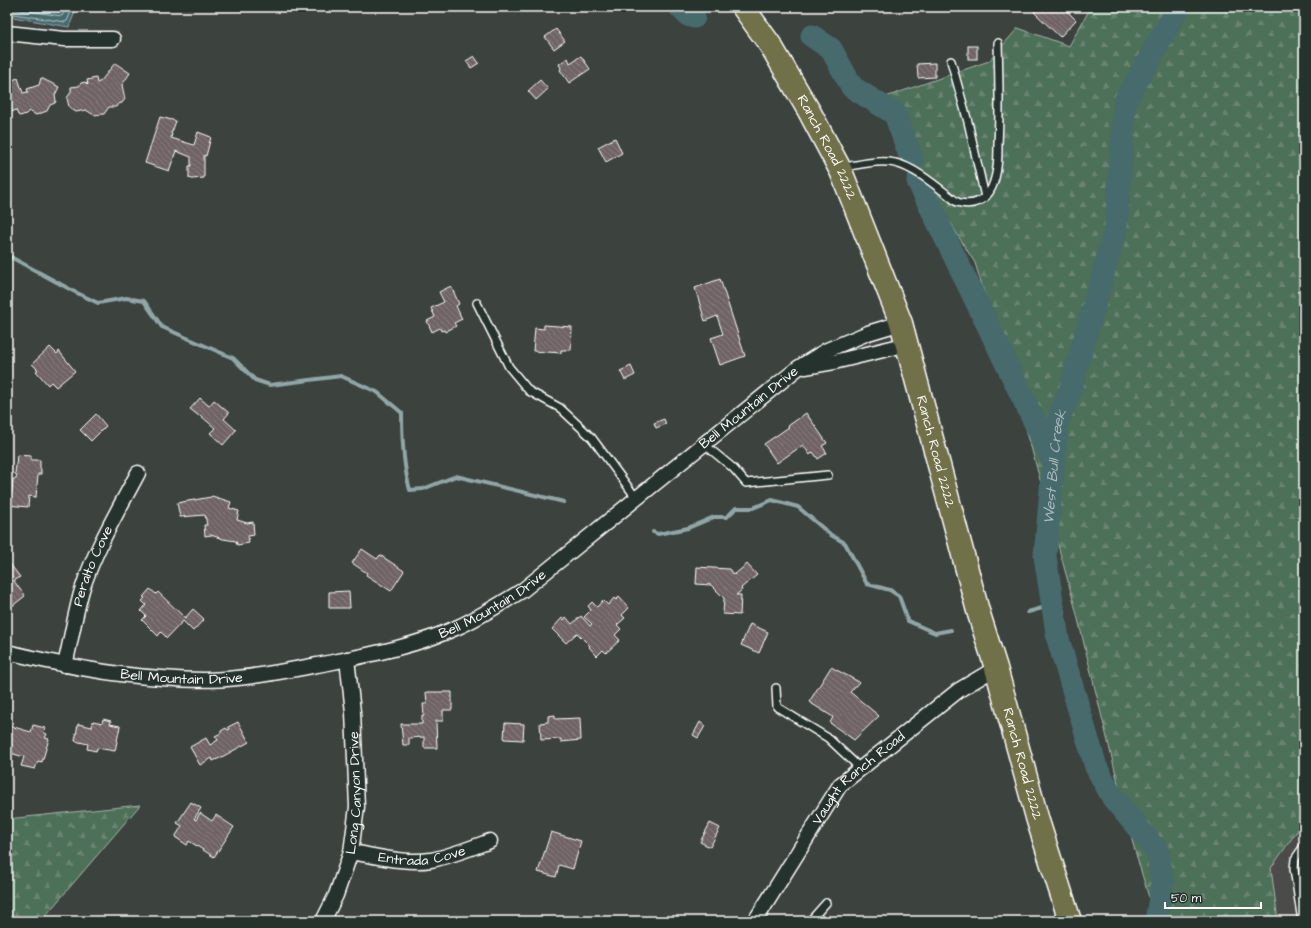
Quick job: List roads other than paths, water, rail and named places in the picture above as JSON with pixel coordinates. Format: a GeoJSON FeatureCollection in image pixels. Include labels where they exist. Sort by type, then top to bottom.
{"type":"FeatureCollection","features":[{"type":"Feature","properties":{"kind":"main road","name":"Ranch Road 2222"},"geometry":{"type":"LineString","coordinates":[[743,7],[771,46],[809,111],[839,168],[901,323],[908,344],[978,611],[996,668],[1038,821],[1070,921]]}},
{"type":"Feature","properties":{"kind":"street"},"geometry":{"type":"LineString","coordinates":[[7,33],[64,39],[113,39]]}},
{"type":"Feature","properties":{"kind":"street","name":"Bell Mountain Drive"},"geometry":{"type":"LineString","coordinates":[[7,652],[65,665],[124,675],[202,680],[236,679],[272,674],[388,650],[424,640],[457,628],[484,614],[523,590],[798,368],[827,350],[868,332],[901,323]]}},
{"type":"Feature","properties":{"kind":"street"},"geometry":{"type":"LineString","coordinates":[[798,368],[834,362],[908,344]]}},
{"type":"Feature","properties":{"kind":"street","name":"Peralto Cove"},"geometry":{"type":"LineString","coordinates":[[65,665],[82,590],[107,532],[138,473]]}},
{"type":"Feature","properties":{"kind":"street","name":"Long Canyon Drive"},"geometry":{"type":"LineString","coordinates":[[323,921],[336,895],[351,852],[357,807],[354,712],[347,659]]}},
{"type":"Feature","properties":{"kind":"street","name":"Vaught Ranch Road"},"geometry":{"type":"LineString","coordinates":[[755,921],[840,785],[959,690],[996,668]]}},
{"type":"Feature","properties":{"kind":"street","name":"Entrada Cove"},"geometry":{"type":"LineString","coordinates":[[351,852],[403,860],[430,860],[458,853],[490,841]]}},
{"type":"Feature","properties":{"kind":"lane"},"geometry":{"type":"LineString","coordinates":[[839,168],[882,162],[895,163],[914,171],[958,202],[965,205],[977,204],[985,197],[992,187],[997,170],[999,133],[998,42]]}},
{"type":"Feature","properties":{"kind":"lane"},"geometry":{"type":"LineString","coordinates":[[951,61],[968,122],[985,197]]}},
{"type":"Feature","properties":{"kind":"lane"},"geometry":{"type":"LineString","coordinates":[[477,303],[509,367],[529,390],[560,408],[592,438],[637,499]]}},
{"type":"Feature","properties":{"kind":"lane"},"geometry":{"type":"LineString","coordinates":[[704,444],[733,468],[746,483],[828,475]]}},
{"type":"Feature","properties":{"kind":"lane"},"geometry":{"type":"LineString","coordinates":[[776,688],[777,707],[828,738],[861,769]]}},
{"type":"Feature","properties":{"kind":"lane"},"geometry":{"type":"LineString","coordinates":[[1302,921],[1294,870],[1296,859],[1304,846]]}},
{"type":"Feature","properties":{"kind":"lane"},"geometry":{"type":"LineString","coordinates":[[810,921],[826,903]]}},
{"type":"Feature","properties":{"kind":"water"},"geometry":{"type":"Polygon","coordinates":[[[7,7],[77,7],[69,27],[7,16],[7,7]]]}},
{"type":"Feature","properties":{"kind":"waterway"},"geometry":{"type":"LineString","coordinates":[[680,7],[688,15],[694,17]]}},
{"type":"Feature","properties":{"kind":"waterway","name":"West Bull Creek"},"geometry":{"type":"LineString","coordinates":[[1156,921],[1163,881],[1157,851],[1113,798],[1096,767],[1058,639],[1045,556],[1057,423],[1070,391],[1116,228],[1125,101],[1179,7]]}},
{"type":"Feature","properties":{"kind":"waterway"},"geometry":{"type":"LineString","coordinates":[[812,36],[831,49],[852,87],[895,114],[912,161]]}},
{"type":"Feature","properties":{"kind":"waterway"},"geometry":{"type":"LineString","coordinates":[[918,181],[1053,460]]}},
{"type":"Feature","properties":{"kind":"waterway"},"geometry":{"type":"LineString","coordinates":[[7,255],[98,303],[126,298],[144,301],[162,327],[233,358],[255,380],[270,385],[341,376],[377,392],[402,413],[404,462],[410,490],[423,489],[456,476],[564,502]]}},
{"type":"Feature","properties":{"kind":"waterway"},"geometry":{"type":"LineString","coordinates":[[653,532],[658,534],[688,528],[714,517],[727,517],[736,508],[753,508],[772,500],[798,507],[831,535],[845,543],[867,584],[890,590],[899,596],[908,621],[935,633],[951,630]]}},
{"type":"Feature","properties":{"kind":"waterway"},"geometry":{"type":"LineString","coordinates":[[1028,612],[1053,605]]}}]}
